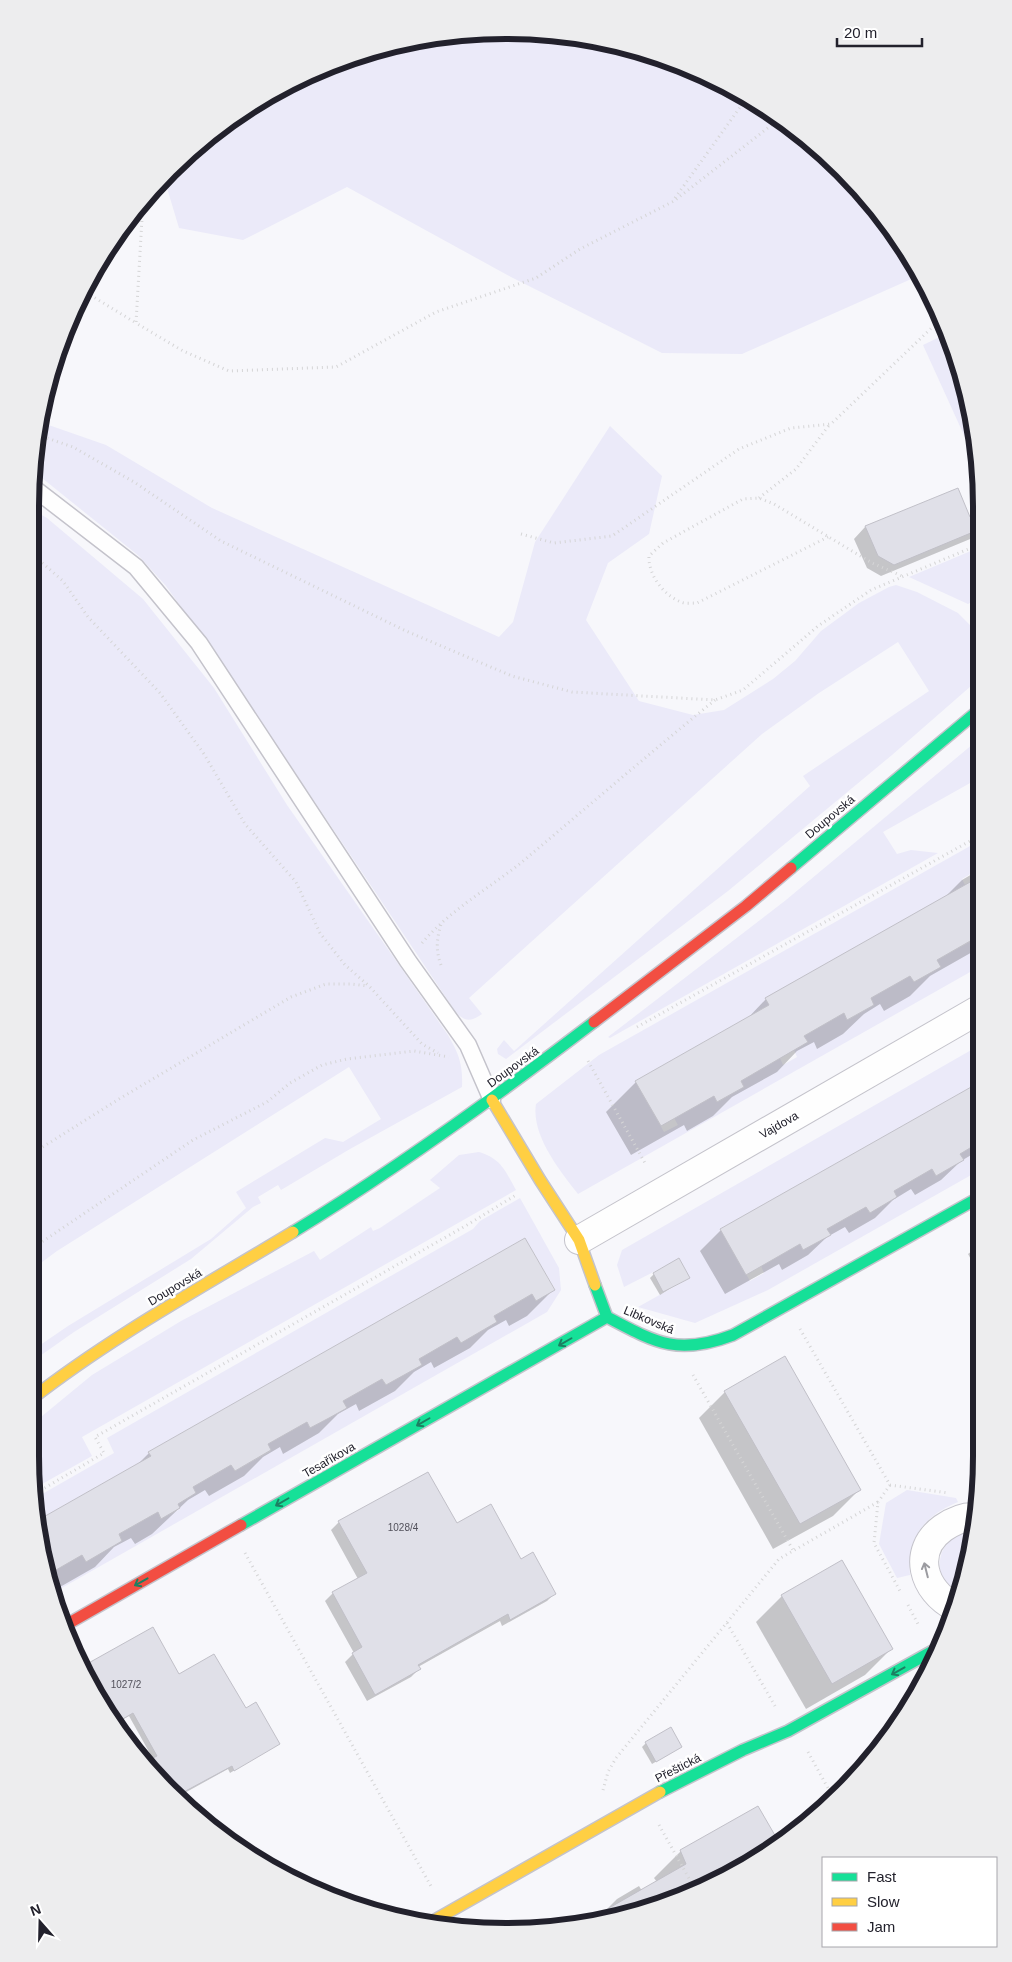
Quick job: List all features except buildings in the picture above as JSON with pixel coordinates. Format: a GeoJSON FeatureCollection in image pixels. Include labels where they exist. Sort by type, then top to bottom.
{"type":"FeatureCollection","features":[{"type":"Feature","properties":{"kind":"street","name":"Doupovská"},"geometry":{"type":"LineString","coordinates":[[39,1393],[111,1342],[331,1209],[492,1100],[746,906],[973,715]]}},
{"type":"Feature","properties":{"kind":"street","name":"Vajdova"},"geometry":{"type":"LineString","coordinates":[[579,1240],[973,1013]]}},
{"type":"Feature","properties":{"kind":"street","name":"Libkovská"},"geometry":{"type":"LineString","coordinates":[[492,1100],[579,1240],[607,1317],[661,1343],[692,1348],[716,1343],[973,1201]]}},
{"type":"Feature","properties":{"kind":"street","name":"Tesaříkova"},"geometry":{"type":"LineString","coordinates":[[70,1623],[607,1317]]}},
{"type":"Feature","properties":{"kind":"street"},"geometry":{"type":"LineString","coordinates":[[949,1603],[931,1586],[924,1558],[928,1544],[939,1531],[956,1520],[969,1518]]}},
{"type":"Feature","properties":{"kind":"street","name":"Přeštická"},"geometry":{"type":"LineString","coordinates":[[438,1918],[645,1800],[743,1750],[788,1731],[930,1653]]}},
{"type":"Feature","properties":{"kind":"lane"},"geometry":{"type":"LineString","coordinates":[[39,493],[136,567],[199,643],[408,961],[468,1046],[492,1100]]}},
{"type":"Feature","properties":{"kind":"path"},"geometry":{"type":"LineString","coordinates":[[674,200],[743,103]]}},
{"type":"Feature","properties":{"kind":"path"},"geometry":{"type":"LineString","coordinates":[[89,294],[183,351],[229,371],[336,367],[436,312],[536,278],[580,249],[674,200],[774,123]]}},
{"type":"Feature","properties":{"kind":"path"},"geometry":{"type":"LineString","coordinates":[[136,323],[142,213]]}},
{"type":"Feature","properties":{"kind":"path"},"geometry":{"type":"LineString","coordinates":[[759,498],[796,469],[831,424],[936,323]]}},
{"type":"Feature","properties":{"kind":"path"},"geometry":{"type":"LineString","coordinates":[[521,534],[554,542],[612,536],[739,449],[791,428],[831,424]]}},
{"type":"Feature","properties":{"kind":"path"},"geometry":{"type":"LineString","coordinates":[[44,437],[73,447],[134,482],[221,540],[406,631],[512,676],[572,692],[715,700]]}},
{"type":"Feature","properties":{"kind":"path"},"geometry":{"type":"LineString","coordinates":[[828,537],[697,603],[682,603],[668,595],[648,565],[649,556],[663,543],[743,500],[759,498],[774,504],[872,563],[902,577]]}},
{"type":"Feature","properties":{"kind":"path"},"geometry":{"type":"LineString","coordinates":[[408,961],[443,920],[520,863],[600,794],[715,700],[743,690],[818,626],[871,590],[973,547]]}},
{"type":"Feature","properties":{"kind":"path"},"geometry":{"type":"LineString","coordinates":[[39,560],[63,581],[88,617],[160,693],[204,754],[245,824],[296,882],[320,933],[345,965],[369,986],[422,1044],[454,1059],[483,1079]]}},
{"type":"Feature","properties":{"kind":"path"},"geometry":{"type":"LineString","coordinates":[[632,1030],[973,839]]}},
{"type":"Feature","properties":{"kind":"path"},"geometry":{"type":"LineString","coordinates":[[443,920],[437,938],[436,952],[446,973]]}},
{"type":"Feature","properties":{"kind":"path"},"geometry":{"type":"LineString","coordinates":[[39,1149],[111,1103],[291,997],[326,984],[369,986]]}},
{"type":"Feature","properties":{"kind":"path"},"geometry":{"type":"LineString","coordinates":[[39,1244],[193,1140],[267,1102],[290,1083],[322,1065],[347,1059],[414,1051],[441,1054]]}},
{"type":"Feature","properties":{"kind":"path"},"geometry":{"type":"LineString","coordinates":[[587,1059],[646,1163]]}},
{"type":"Feature","properties":{"kind":"path"},"geometry":{"type":"LineString","coordinates":[[40,1490],[104,1453],[95,1437],[467,1225],[540,1180]]}},
{"type":"Feature","properties":{"kind":"path"},"geometry":{"type":"LineString","coordinates":[[799,1327],[890,1485]]}},
{"type":"Feature","properties":{"kind":"path"},"geometry":{"type":"LineString","coordinates":[[689,1368],[793,1550]]}},
{"type":"Feature","properties":{"kind":"path"},"geometry":{"type":"LineString","coordinates":[[890,1485],[950,1493]]}},
{"type":"Feature","properties":{"kind":"path"},"geometry":{"type":"LineString","coordinates":[[596,1828],[605,1781],[611,1765],[780,1559],[878,1502],[890,1485]]}},
{"type":"Feature","properties":{"kind":"path"},"geometry":{"type":"LineString","coordinates":[[874,1543],[878,1502]]}},
{"type":"Feature","properties":{"kind":"path"},"geometry":{"type":"LineString","coordinates":[[242,1548],[447,1913]]}},
{"type":"Feature","properties":{"kind":"path"},"geometry":{"type":"LineString","coordinates":[[726,1623],[764,1686]]}},
{"type":"Feature","properties":{"kind":"path"},"geometry":{"type":"LineString","coordinates":[[805,1748],[830,1792]]}},
{"type":"Feature","properties":{"kind":"path"},"geometry":{"type":"LineString","coordinates":[[645,1800],[692,1885]]}},
{"type":"Feature","properties":{"kind":"shaded area"},"geometry":{"type":"Polygon","coordinates":[[[475,40],[537,40],[597,48],[656,64],[685,74],[713,87],[766,117],[814,155],[857,198],[895,246],[914,278],[742,354],[662,353],[511,277],[347,187],[243,240],[179,228],[166,186],[198,155],[222,135],[272,101],[327,74],[385,55],[415,48],[475,40]]]}},
{"type":"Feature","properties":{"kind":"shaded area"},"geometry":{"type":"Polygon","coordinates":[[[941,336],[957,385],[969,447],[923,345],[941,336]]]}},
{"type":"Feature","properties":{"kind":"shaded area"},"geometry":{"type":"Polygon","coordinates":[[[46,424],[106,445],[212,508],[499,637],[513,622],[535,542],[610,426],[662,476],[649,534],[608,563],[586,620],[639,701],[693,715],[724,710],[773,679],[795,661],[821,631],[859,603],[896,585],[917,592],[958,613],[971,626],[973,629],[973,684],[892,755],[728,891],[506,1059],[498,1054],[497,1049],[504,1040],[514,1051],[810,786],[803,776],[929,691],[898,642],[819,693],[762,734],[469,998],[482,1014],[468,1020],[461,1017],[455,1011],[229,674],[166,586],[139,556],[40,476],[46,424]]]}},
{"type":"Feature","properties":{"kind":"shaded area"},"geometry":{"type":"Polygon","coordinates":[[[39,514],[47,518],[143,599],[214,688],[287,805],[448,1035],[455,1048],[462,1072],[462,1087],[350,1149],[281,1190],[278,1185],[258,1197],[261,1203],[253,1207],[191,1259],[74,1332],[39,1357],[39,1346],[68,1326],[211,1239],[246,1208],[236,1192],[325,1138],[343,1142],[381,1119],[349,1067],[57,1251],[39,1264],[39,514]]]}},
{"type":"Feature","properties":{"kind":"shaded area"},"geometry":{"type":"Polygon","coordinates":[[[973,550],[973,601],[968,604],[909,577],[973,550]]]}},
{"type":"Feature","properties":{"kind":"shaded area"},"geometry":{"type":"Polygon","coordinates":[[[973,744],[973,781],[883,832],[897,854],[911,850],[938,853],[610,1038],[608,1037],[786,900],[973,744]]]}},
{"type":"Feature","properties":{"kind":"shaded area"},"geometry":{"type":"Polygon","coordinates":[[[973,844],[973,873],[962,879],[965,885],[765,999],[769,1005],[635,1081],[664,1132],[678,1125],[674,1118],[714,1096],[718,1102],[744,1087],[741,1081],[780,1058],[783,1065],[797,1057],[794,1050],[808,1042],[804,1036],[844,1013],[848,1020],[874,1005],[871,998],[910,976],[914,982],[941,967],[937,960],[973,940],[973,970],[578,1194],[555,1164],[542,1140],[536,1116],[536,1104],[599,1055],[973,844]]]}},
{"type":"Feature","properties":{"kind":"shaded area"},"geometry":{"type":"Polygon","coordinates":[[[973,1049],[973,1086],[720,1229],[750,1281],[764,1273],[761,1266],[800,1244],[803,1250],[830,1235],[827,1229],[866,1207],[870,1213],[897,1197],[894,1191],[932,1169],[963,1160],[960,1154],[973,1146],[973,1174],[768,1290],[695,1323],[638,1307],[690,1278],[679,1259],[624,1287],[617,1265],[622,1250],[973,1049]]]}},
{"type":"Feature","properties":{"kind":"shaded area"},"geometry":{"type":"Polygon","coordinates":[[[479,1152],[493,1158],[506,1171],[516,1190],[82,1437],[92,1456],[40,1485],[39,1419],[92,1375],[181,1321],[314,1251],[320,1260],[371,1227],[373,1231],[380,1228],[440,1188],[430,1180],[459,1155],[479,1152]]]}},
{"type":"Feature","properties":{"kind":"shaded area"},"geometry":{"type":"Polygon","coordinates":[[[520,1198],[559,1268],[561,1290],[547,1312],[59,1590],[54,1571],[82,1555],[86,1561],[122,1541],[119,1534],[158,1512],[161,1519],[180,1509],[178,1504],[196,1493],[193,1487],[231,1465],[235,1471],[271,1451],[268,1444],[307,1422],[310,1428],[347,1408],[343,1401],[382,1379],[386,1385],[422,1365],[419,1359],[457,1337],[461,1343],[497,1322],[494,1316],[532,1294],[555,1289],[525,1238],[148,1452],[151,1456],[43,1517],[41,1495],[114,1453],[107,1438],[473,1229],[480,1221],[520,1198]]]}},
{"type":"Feature","properties":{"kind":"shaded area"},"geometry":{"type":"Polygon","coordinates":[[[907,1490],[956,1498],[958,1502],[927,1521],[915,1539],[911,1550],[910,1575],[897,1578],[879,1544],[886,1503],[907,1490]]]}},
{"type":"Feature","properties":{"kind":"shaded area"},"geometry":{"type":"Polygon","coordinates":[[[966,1532],[953,1589],[942,1577],[940,1567],[941,1556],[945,1546],[952,1538],[966,1532]]]}},
{"type":"Feature","properties":{"kind":"traffic: fast"},"geometry":{"type":"LineString","coordinates":[[791,868],[973,715]]}},
{"type":"Feature","properties":{"kind":"traffic: fast"},"geometry":{"type":"LineString","coordinates":[[293,1232],[371,1183],[446,1131],[594,1022]]}},
{"type":"Feature","properties":{"kind":"traffic: fast"},"geometry":{"type":"LineString","coordinates":[[595,1285],[607,1317],[654,1340],[668,1344],[697,1345],[733,1335],[973,1201]]}},
{"type":"Feature","properties":{"kind":"traffic: fast"},"geometry":{"type":"LineString","coordinates":[[241,1525],[607,1317]]}},
{"type":"Feature","properties":{"kind":"traffic: fast"},"geometry":{"type":"LineString","coordinates":[[660,1792],[743,1750],[788,1731],[930,1653]]}},
{"type":"Feature","properties":{"kind":"traffic: slow"},"geometry":{"type":"LineString","coordinates":[[492,1100],[579,1240],[595,1285]]}},
{"type":"Feature","properties":{"kind":"traffic: slow"},"geometry":{"type":"LineString","coordinates":[[39,1393],[93,1354],[126,1333],[293,1232]]}},
{"type":"Feature","properties":{"kind":"traffic: slow"},"geometry":{"type":"LineString","coordinates":[[438,1918],[660,1792]]}},
{"type":"Feature","properties":{"kind":"traffic: jam"},"geometry":{"type":"LineString","coordinates":[[594,1022],[746,906],[791,868]]}},
{"type":"Feature","properties":{"kind":"traffic: jam"},"geometry":{"type":"LineString","coordinates":[[70,1623],[241,1525]]}}]}
